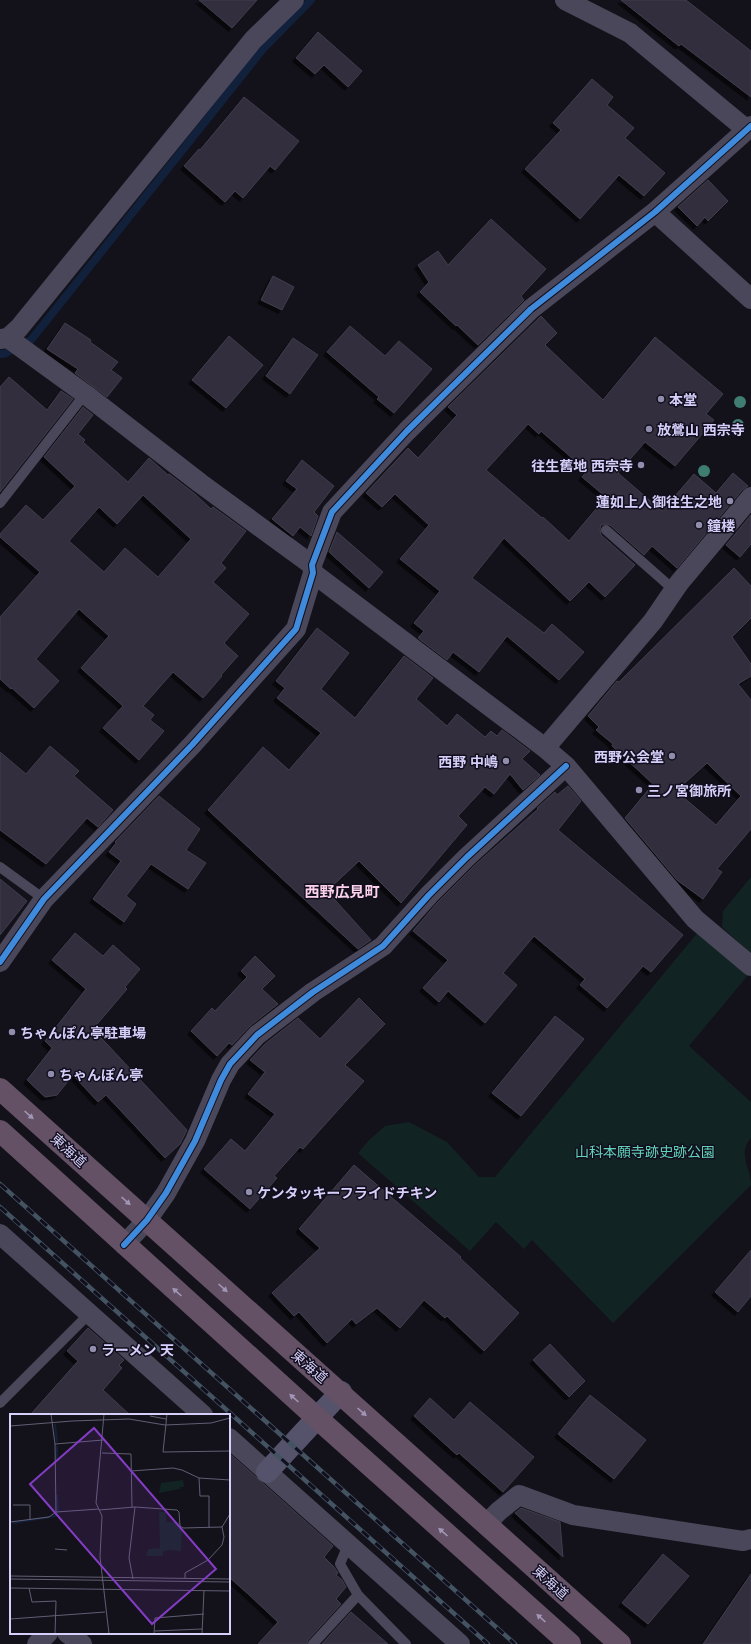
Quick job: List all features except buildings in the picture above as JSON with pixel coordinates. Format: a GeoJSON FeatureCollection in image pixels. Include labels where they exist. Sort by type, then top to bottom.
{"type":"FeatureCollection","features":[{"type":"Feature","properties":{"kind":"highway","name":"東海道"},"geometry":{"type":"LineString","coordinates":[[0,1088],[620,1644]]}},
{"type":"Feature","properties":{"kind":"highway"},"geometry":{"type":"LineString","coordinates":[[0,1132],[316,1418],[570,1644]]}},
{"type":"Feature","properties":{"kind":"street"},"geometry":{"type":"LineString","coordinates":[[294,0],[253,40],[27,317],[4,338],[85,394],[545,748],[566,766],[695,919],[751,966]]}},
{"type":"Feature","properties":{"kind":"street"},"geometry":{"type":"LineString","coordinates":[[0,962],[44,899],[192,745],[296,629],[313,569],[332,512],[407,431],[531,309],[655,212],[749,128],[630,33],[565,0]]}},
{"type":"Feature","properties":{"kind":"street"},"geometry":{"type":"LineString","coordinates":[[655,212],[751,299]]}},
{"type":"Feature","properties":{"kind":"street"},"geometry":{"type":"LineString","coordinates":[[545,748],[653,621],[674,590],[751,497]]}},
{"type":"Feature","properties":{"kind":"street"},"geometry":{"type":"LineString","coordinates":[[124,1245],[147,1220],[166,1193],[195,1141],[221,1080],[230,1064],[257,1035],[313,992],[383,946],[429,895],[566,766]]}},
{"type":"Feature","properties":{"kind":"street"},"geometry":{"type":"LineString","coordinates":[[0,1234],[202,1414]]}},
{"type":"Feature","properties":{"kind":"street"},"geometry":{"type":"LineString","coordinates":[[267,1472],[340,1392]]}},
{"type":"Feature","properties":{"kind":"street"},"geometry":{"type":"LineString","coordinates":[[230,1439],[348,1546],[460,1644]]}},
{"type":"Feature","properties":{"kind":"street"},"geometry":{"type":"LineString","coordinates":[[486,1524],[519,1495],[573,1515],[743,1541],[751,1539]]}},
{"type":"Feature","properties":{"kind":"street"},"geometry":{"type":"LineString","coordinates":[[37,1644],[47,1634]]}},
{"type":"Feature","properties":{"kind":"street"},"geometry":{"type":"LineString","coordinates":[[68,1634],[82,1644]]}},
{"type":"Feature","properties":{"kind":"lane"},"geometry":{"type":"LineString","coordinates":[[0,503],[85,394]]}},
{"type":"Feature","properties":{"kind":"lane"},"geometry":{"type":"LineString","coordinates":[[606,530],[674,590]]}},
{"type":"Feature","properties":{"kind":"lane"},"geometry":{"type":"LineString","coordinates":[[0,867],[44,899]]}},
{"type":"Feature","properties":{"kind":"lane"},"geometry":{"type":"LineString","coordinates":[[0,1403],[89,1314]]}},
{"type":"Feature","properties":{"kind":"lane"},"geometry":{"type":"LineString","coordinates":[[348,1546],[340,1564],[358,1595],[406,1644]]}},
{"type":"Feature","properties":{"kind":"lane"},"geometry":{"type":"LineString","coordinates":[[313,1644],[358,1595]]}},
{"type":"Feature","properties":{"kind":"green space"},"geometry":{"type":"Polygon","coordinates":[[[751,877],[751,954],[722,927],[723,911],[751,877]]]}},
{"type":"Feature","properties":{"kind":"green space","name":"山科本願寺跡史跡公園"},"geometry":{"type":"Polygon","coordinates":[[[699,931],[749,974],[689,1046],[751,1102],[751,1138],[747,1144],[745,1155],[751,1185],[613,1323],[532,1240],[524,1249],[496,1222],[470,1251],[358,1153],[370,1139],[385,1126],[409,1122],[447,1142],[479,1177],[495,1177],[699,931]]]}},
{"type":"Feature","properties":{"kind":"waterway"},"geometry":{"type":"LineString","coordinates":[[0,354],[4,354],[31,340],[263,49],[311,0]]}},
{"type":"Feature","properties":{"kind":"railway"},"geometry":{"type":"LineString","coordinates":[[0,1184],[515,1644]]}},
{"type":"Feature","properties":{"kind":"railway"},"geometry":{"type":"LineString","coordinates":[[0,1207],[488,1644]]}},
{"type":"Feature","properties":{"kind":"cycle path"},"geometry":{"type":"LineString","coordinates":[[0,962],[44,899],[192,745],[296,629],[313,573],[312,565],[332,512],[407,431],[531,309],[655,212],[751,126]]}},
{"type":"Feature","properties":{"kind":"cycle path"},"geometry":{"type":"LineString","coordinates":[[124,1245],[147,1220],[166,1193],[195,1141],[221,1080],[230,1064],[257,1035],[313,992],[383,946],[429,895],[467,857],[566,766]]}},
{"type":"Feature","properties":{"kind":"place","name":"本堂"},"geometry":{"type":"Point","coordinates":[661,399]}},
{"type":"Feature","properties":{"kind":"place","name":"放鶯山 西宗寺"},"geometry":{"type":"Point","coordinates":[649,429]}},
{"type":"Feature","properties":{"kind":"place","name":"往生舊地 西宗寺"},"geometry":{"type":"Point","coordinates":[641,465]}},
{"type":"Feature","properties":{"kind":"place","name":"蓮如上人御往生之地"},"geometry":{"type":"Point","coordinates":[730,501]}},
{"type":"Feature","properties":{"kind":"place","name":"鐘楼"},"geometry":{"type":"Point","coordinates":[699,525]}},
{"type":"Feature","properties":{"kind":"place","name":"西野公会堂"},"geometry":{"type":"Point","coordinates":[672,756]}},
{"type":"Feature","properties":{"kind":"place","name":"西野 中嶋"},"geometry":{"type":"Point","coordinates":[506,761]}},
{"type":"Feature","properties":{"kind":"place","name":"三ノ宮御旅所"},"geometry":{"type":"Point","coordinates":[639,790]}},
{"type":"Feature","properties":{"kind":"place","name":"ちゃんぽん亭駐車場"},"geometry":{"type":"Point","coordinates":[12,1032]}},
{"type":"Feature","properties":{"kind":"place","name":"ちゃんぽん亭"},"geometry":{"type":"Point","coordinates":[51,1074]}},
{"type":"Feature","properties":{"kind":"place","name":"ケンタッキーフライドチキン"},"geometry":{"type":"Point","coordinates":[249,1192]}},
{"type":"Feature","properties":{"kind":"place","name":"ラーメン 天"},"geometry":{"type":"Point","coordinates":[93,1349]}},
{"type":"Feature","properties":{"kind":"district","name":"西野広見町"},"geometry":{"type":"Point","coordinates":[342,891]}}]}
